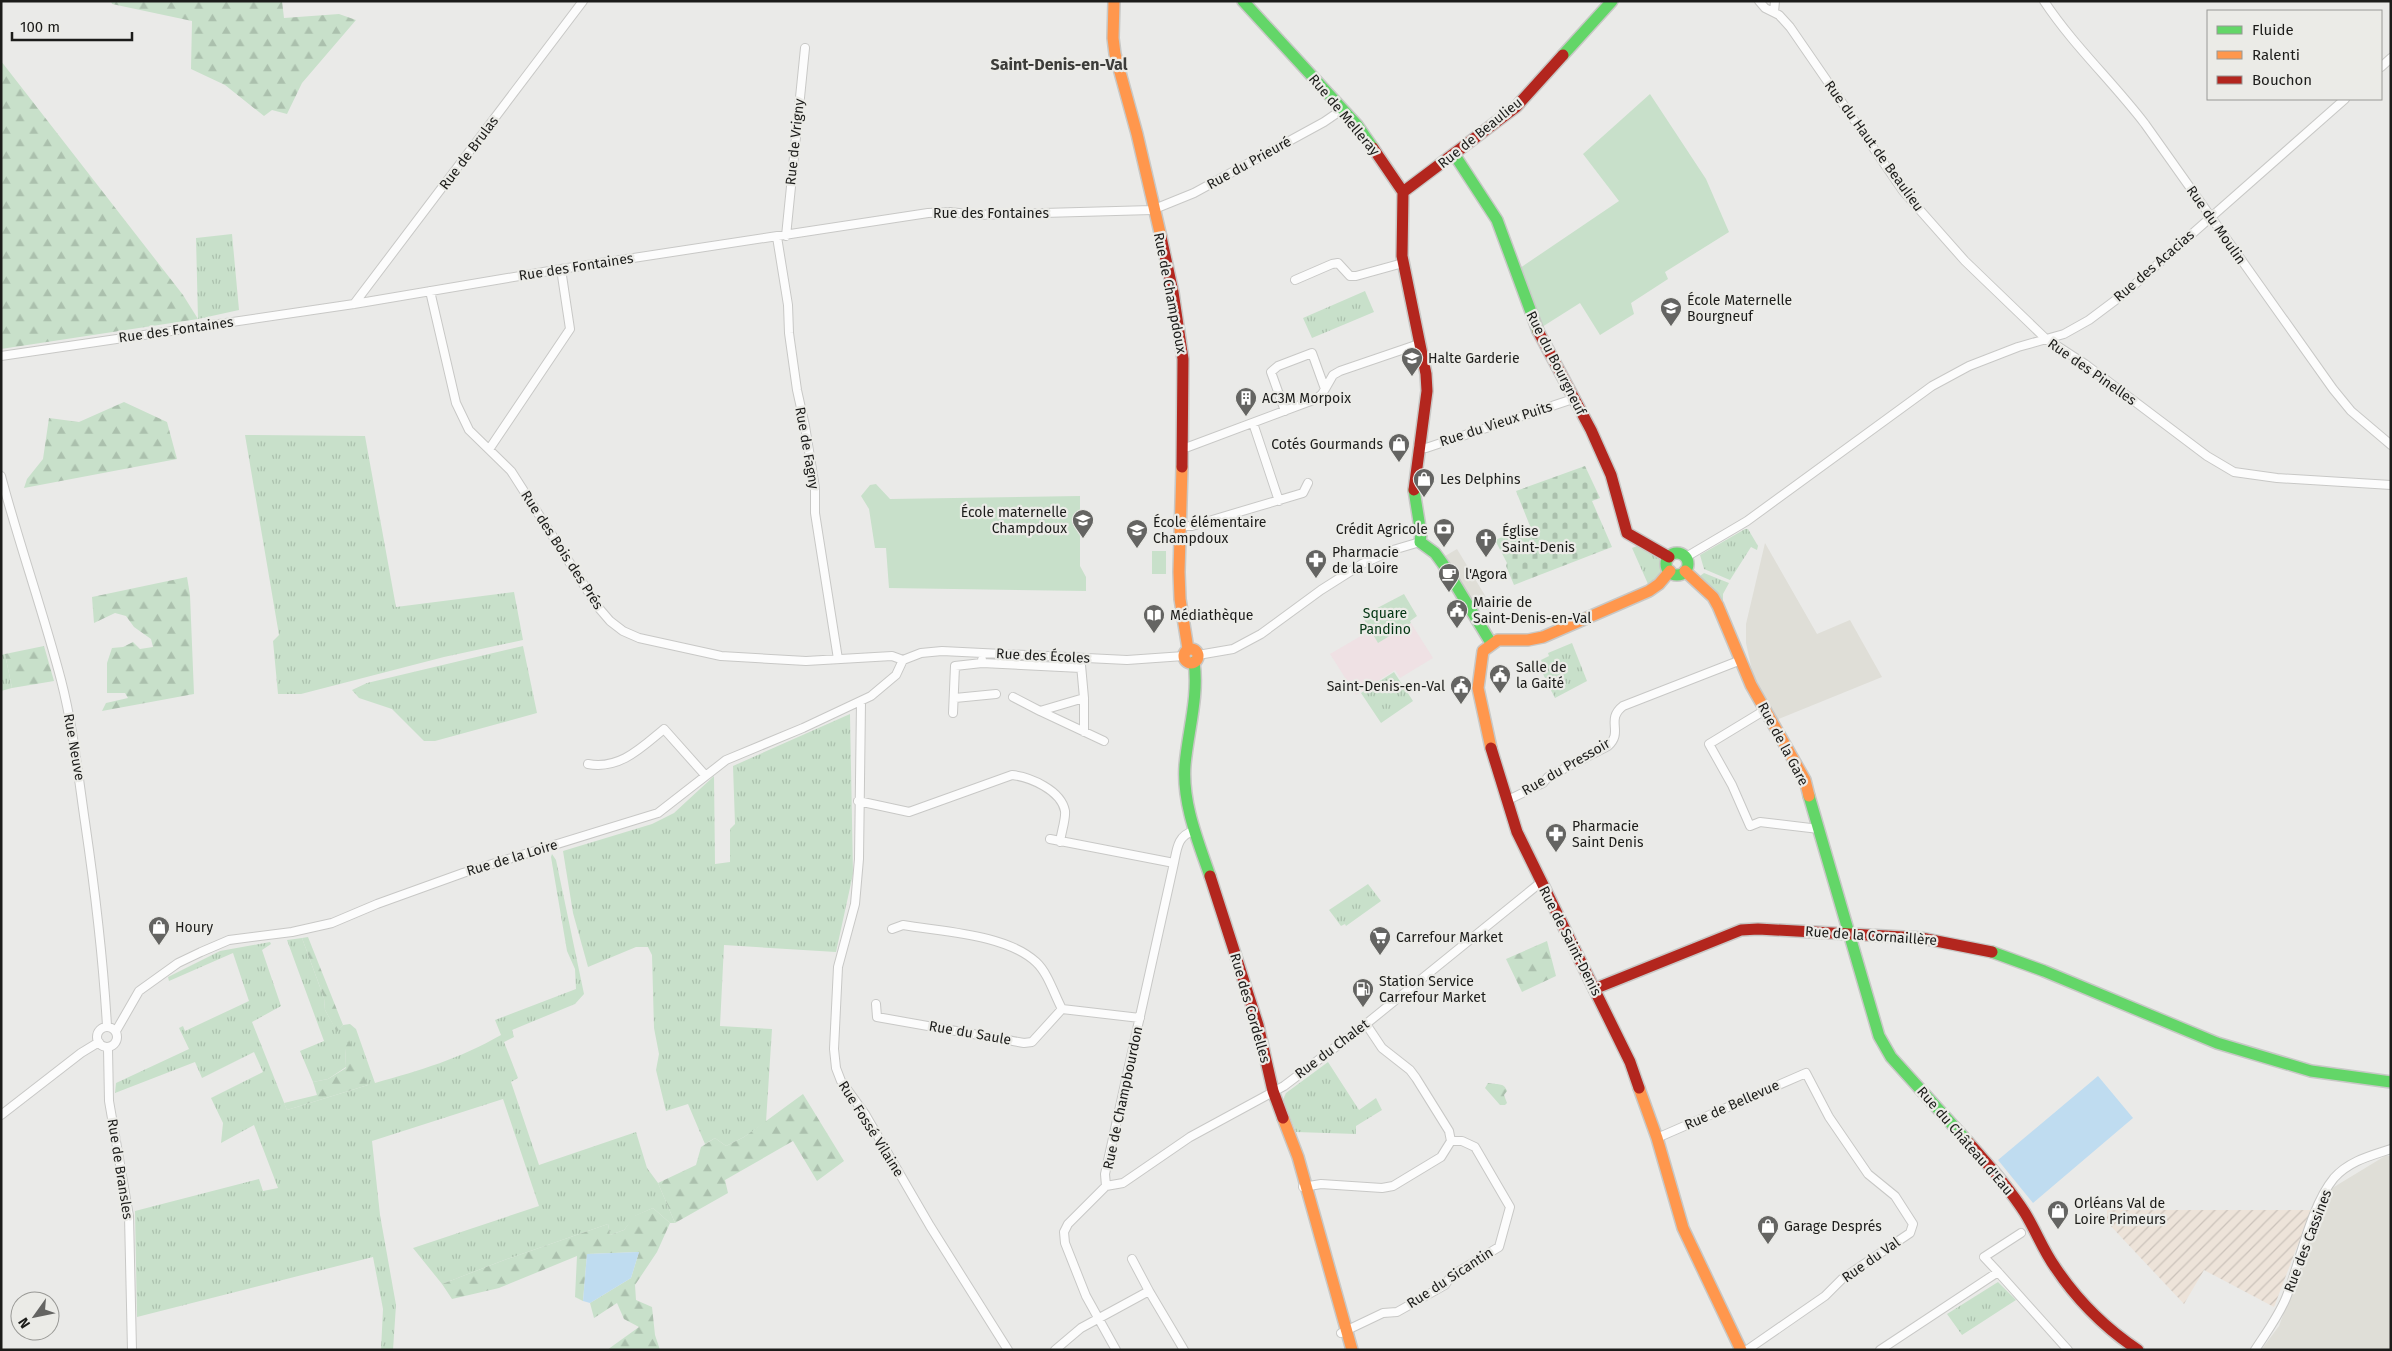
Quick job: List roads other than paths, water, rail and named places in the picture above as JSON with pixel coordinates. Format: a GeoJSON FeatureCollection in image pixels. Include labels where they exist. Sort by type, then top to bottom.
{"type":"FeatureCollection","features":[{"type":"Feature","properties":{"kind":"street","name":"Rue de Brulas"},"geometry":{"type":"LineString","coordinates":[[354,304],[584,1]]}},
{"type":"Feature","properties":{"kind":"street","name":"Rue de Champdoux"},"geometry":{"type":"LineString","coordinates":[[1114,1],[1113,38],[1115,54],[1137,134],[1179,328],[1183,359],[1179,594],[1191,656]]}},
{"type":"Feature","properties":{"kind":"street","name":"Rue de Melleray"},"geometry":{"type":"LineString","coordinates":[[1243,1],[1368,139],[1403,192]]}},
{"type":"Feature","properties":{"kind":"street","name":"Rue de Beaulieu"},"geometry":{"type":"LineString","coordinates":[[1403,192],[1516,107],[1612,1]]}},
{"type":"Feature","properties":{"kind":"street","name":"Rue du Haut de Beaulieu"},"geometry":{"type":"LineString","coordinates":[[1759,1],[1765,8],[1774,12],[1790,27],[1903,191],[1965,261],[2044,338]]}},
{"type":"Feature","properties":{"kind":"street"},"geometry":{"type":"LineString","coordinates":[[1774,12],[1775,1]]}},
{"type":"Feature","properties":{"kind":"street","name":"Rue du Moulin"},"geometry":{"type":"LineString","coordinates":[[2044,1],[2066,32],[2126,100],[2333,389],[2351,411],[2391,445]]}},
{"type":"Feature","properties":{"kind":"street","name":"Rue de Vrigny"},"geometry":{"type":"LineString","coordinates":[[782,236],[805,48]]}},
{"type":"Feature","properties":{"kind":"street","name":"Rue des Acacias"},"geometry":{"type":"LineString","coordinates":[[2044,338],[2064,334],[2089,320],[2125,293],[2344,100]]}},
{"type":"Feature","properties":{"kind":"street","name":"Rue du Prieuré"},"geometry":{"type":"LineString","coordinates":[[1152,210],[1194,193],[1343,110]]}},
{"type":"Feature","properties":{"kind":"street","name":"Rue du Bourgneuf"},"geometry":{"type":"LineString","coordinates":[[1454,154],[1497,220],[1533,322],[1591,430],[1611,476],[1627,533],[1669,557]]}},
{"type":"Feature","properties":{"kind":"street"},"geometry":{"type":"LineString","coordinates":[[1403,192],[1401,233],[1403,262],[1427,391],[1413,487],[1420,542],[1435,553],[1443,564],[1491,643],[1505,638],[1528,640],[1543,637],[1649,591],[1660,584],[1670,572]]}},
{"type":"Feature","properties":{"kind":"street","name":"Rue des Fontaines"},"geometry":{"type":"LineString","coordinates":[[1,356],[354,304],[561,269],[943,212],[976,215],[1152,210]]}},
{"type":"Feature","properties":{"kind":"street","name":"Rue de Fagny"},"geometry":{"type":"LineString","coordinates":[[782,236],[789,333],[813,479],[815,513],[838,659]]}},
{"type":"Feature","properties":{"kind":"street"},"geometry":{"type":"LineString","coordinates":[[1295,280],[1332,264],[1338,264],[1350,276],[1356,276],[1403,262]]}},
{"type":"Feature","properties":{"kind":"street"},"geometry":{"type":"LineString","coordinates":[[490,448],[570,329],[561,269]]}},
{"type":"Feature","properties":{"kind":"street","name":"Rue des Bois des Prés"},"geometry":{"type":"LineString","coordinates":[[430,291],[456,403],[470,430],[511,471],[537,508],[598,607],[610,621],[623,631],[639,638],[672,647],[721,656],[806,662],[892,656],[903,660]]}},
{"type":"Feature","properties":{"kind":"street","name":"Rue des Pinelles"},"geometry":{"type":"LineString","coordinates":[[1686,557],[1746,521],[1932,386],[1969,366],[2044,338],[2092,370],[2207,456],[2234,472],[2277,478],[2391,484]]}},
{"type":"Feature","properties":{"kind":"street"},"geometry":{"type":"LineString","coordinates":[[1183,447],[1316,399],[1322,394],[1333,375],[1340,371],[1419,344]]}},
{"type":"Feature","properties":{"kind":"street"},"geometry":{"type":"LineString","coordinates":[[1285,411],[1271,372],[1278,366],[1312,353],[1325,389]]}},
{"type":"Feature","properties":{"kind":"street","name":"Rue du Vieux Puits"},"geometry":{"type":"LineString","coordinates":[[1418,448],[1426,448],[1573,399]]}},
{"type":"Feature","properties":{"kind":"street"},"geometry":{"type":"LineString","coordinates":[[1253,423],[1279,501]]}},
{"type":"Feature","properties":{"kind":"street","name":"Rue Neuve"},"geometry":{"type":"LineString","coordinates":[[1,476],[17,536],[61,680],[70,720],[92,872],[106,1026]]}},
{"type":"Feature","properties":{"kind":"street"},"geometry":{"type":"LineString","coordinates":[[1181,526],[1192,526],[1303,493],[1308,483]]}},
{"type":"Feature","properties":{"kind":"street","name":"Rue des Écoles"},"geometry":{"type":"LineString","coordinates":[[903,660],[915,654],[934,652],[1127,660],[1191,656],[1233,649],[1261,634],[1321,590],[1362,564],[1392,550],[1420,542]]}},
{"type":"Feature","properties":{"kind":"street"},"geometry":{"type":"LineString","coordinates":[[1677,553],[1686,557],[1688,566],[1685,571],[1679,574],[1670,572],[1667,566],[1669,557],[1677,553]]}},
{"type":"Feature","properties":{"kind":"street","name":"Rue de la Gare"},"geometry":{"type":"LineString","coordinates":[[1685,571],[1712,597],[1764,710],[1805,780],[1848,933]]}},
{"type":"Feature","properties":{"kind":"street","name":"Rue de Saint-Denis"},"geometry":{"type":"LineString","coordinates":[[1491,643],[1481,655],[1478,688],[1487,733],[1506,801],[1517,832],[1540,883],[1630,1062],[1657,1138],[1683,1228],[1741,1350]]}},
{"type":"Feature","properties":{"kind":"street"},"geometry":{"type":"LineString","coordinates":[[982,653],[982,663]]}},
{"type":"Feature","properties":{"kind":"street","name":"Rue des Cordelles"},"geometry":{"type":"LineString","coordinates":[[1191,656],[1196,675],[1185,767],[1186,796],[1194,831],[1258,1026],[1273,1091],[1298,1157],[1303,1187],[1344,1332],[1352,1350]]}},
{"type":"Feature","properties":{"kind":"street"},"geometry":{"type":"LineString","coordinates":[[1081,658],[1084,732]]}},
{"type":"Feature","properties":{"kind":"street","name":"Rue de la Loire"},"geometry":{"type":"LineString","coordinates":[[116,1031],[139,991],[178,963],[201,952],[229,940],[292,932],[332,923],[377,904],[463,873],[640,820],[669,807],[726,760],[861,702],[892,679],[903,660]]}},
{"type":"Feature","properties":{"kind":"street","name":"Rue du Pressoir"},"geometry":{"type":"LineString","coordinates":[[1506,801],[1543,783],[1548,777],[1608,746],[1614,740],[1616,733],[1613,722],[1614,716],[1623,706],[1740,660]]}},
{"type":"Feature","properties":{"kind":"street"},"geometry":{"type":"LineString","coordinates":[[953,714],[955,666],[982,663],[1081,668]]}},
{"type":"Feature","properties":{"kind":"street"},"geometry":{"type":"LineString","coordinates":[[955,698],[996,694]]}},
{"type":"Feature","properties":{"kind":"street"},"geometry":{"type":"LineString","coordinates":[[1013,697],[1104,741]]}},
{"type":"Feature","properties":{"kind":"street"},"geometry":{"type":"LineString","coordinates":[[1040,711],[1084,698]]}},
{"type":"Feature","properties":{"kind":"street","name":"Rue Fossé Vilaine"},"geometry":{"type":"LineString","coordinates":[[861,702],[858,859],[855,904],[838,968],[834,1049],[836,1068],[846,1090],[865,1114],[930,1226],[1008,1350]]}},
{"type":"Feature","properties":{"kind":"street"},"geometry":{"type":"LineString","coordinates":[[1764,710],[1710,744],[1732,785],[1750,826],[1760,822],[1820,829]]}},
{"type":"Feature","properties":{"kind":"street"},"geometry":{"type":"LineString","coordinates":[[588,764],[600,766],[632,756],[664,729],[705,776]]}},
{"type":"Feature","properties":{"kind":"street"},"geometry":{"type":"LineString","coordinates":[[858,801],[909,812],[1012,775],[1019,776],[1052,790],[1059,799],[1065,811],[1060,842]]}},
{"type":"Feature","properties":{"kind":"street","name":"Rue de Champbourdon"},"geometry":{"type":"LineString","coordinates":[[1116,1350],[1098,1319],[1065,1243],[1064,1232],[1076,1214],[1106,1186],[1105,1174],[1174,863],[1180,839],[1187,833],[1194,831]]}},
{"type":"Feature","properties":{"kind":"street"},"geometry":{"type":"LineString","coordinates":[[1050,840],[1174,863]]}},
{"type":"Feature","properties":{"kind":"street","name":"Rue du Chalet"},"geometry":{"type":"LineString","coordinates":[[1106,1186],[1124,1183],[1190,1137],[1284,1086],[1366,1024],[1540,883]]}},
{"type":"Feature","properties":{"kind":"street"},"geometry":{"type":"LineString","coordinates":[[892,929],[904,925],[988,940],[1017,948],[1037,963],[1062,1009],[1140,1018]]}},
{"type":"Feature","properties":{"kind":"street","name":"Rue de la Cornaillère"},"geometry":{"type":"LineString","coordinates":[[1594,989],[1741,930],[1758,929],[1921,938],[1990,951],[2044,971],[2217,1043],[2316,1071],[2333,1078],[2391,1090]]}},
{"type":"Feature","properties":{"kind":"street","name":"Rue du Château d'Eau"},"geometry":{"type":"LineString","coordinates":[[1848,933],[1879,1036],[1891,1057],[1988,1164],[2025,1214],[2054,1266],[2079,1299],[2113,1333],[2138,1350]]}},
{"type":"Feature","properties":{"kind":"street","name":"Rue du Saule"},"geometry":{"type":"LineString","coordinates":[[876,1004],[877,1017],[1024,1043],[1032,1042],[1062,1009]]}},
{"type":"Feature","properties":{"kind":"street"},"geometry":{"type":"LineString","coordinates":[[1303,1187],[1321,1184],[1382,1188],[1393,1186],[1441,1157],[1451,1141],[1449,1131],[1416,1078],[1410,1070],[1382,1048],[1366,1024]]}},
{"type":"Feature","properties":{"kind":"street"},"geometry":{"type":"LineString","coordinates":[[106,1026],[116,1031],[116,1040],[113,1046],[108,1049],[98,1042],[98,1036],[106,1026]]}},
{"type":"Feature","properties":{"kind":"street"},"geometry":{"type":"LineString","coordinates":[[1,1115],[98,1042]]}},
{"type":"Feature","properties":{"kind":"street","name":"Rue de Bransles"},"geometry":{"type":"LineString","coordinates":[[108,1049],[109,1101],[129,1216],[132,1350]]}},
{"type":"Feature","properties":{"kind":"street","name":"Rue de la Cornaillère"},"geometry":{"type":"LineString","coordinates":[[2316,1071],[2391,1082]]}},
{"type":"Feature","properties":{"kind":"street","name":"Rue de Bellevue"},"geometry":{"type":"LineString","coordinates":[[1657,1138],[1806,1073]]}},
{"type":"Feature","properties":{"kind":"street","name":"Rue du Val"},"geometry":{"type":"LineString","coordinates":[[1747,1350],[1825,1296],[1842,1279],[1910,1233],[1913,1224],[1895,1196],[1868,1174],[1829,1117],[1806,1073]]}},
{"type":"Feature","properties":{"kind":"street","name":"Rue du Sicantin"},"geometry":{"type":"LineString","coordinates":[[1344,1332],[1383,1313],[1397,1312],[1445,1285],[1451,1276],[1499,1247],[1510,1207],[1475,1147],[1462,1141],[1451,1141]]}},
{"type":"Feature","properties":{"kind":"street","name":"Rue des Cassines"},"geometry":{"type":"LineString","coordinates":[[2254,1350],[2273,1323],[2286,1298],[2317,1210],[2328,1187],[2335,1177],[2352,1163],[2391,1148]]}},
{"type":"Feature","properties":{"kind":"street"},"geometry":{"type":"LineString","coordinates":[[2021,1233],[1984,1257],[2068,1350]]}},
{"type":"Feature","properties":{"kind":"street"},"geometry":{"type":"LineString","coordinates":[[1132,1258],[1184,1350]]}},
{"type":"Feature","properties":{"kind":"street"},"geometry":{"type":"LineString","coordinates":[[1880,1350],[1998,1272]]}},
{"type":"Feature","properties":{"kind":"street"},"geometry":{"type":"LineString","coordinates":[[1055,1350],[1081,1328],[1149,1290]]}},
{"type":"Feature","properties":{"kind":"water"},"geometry":{"type":"Polygon","coordinates":[[[2098,1076],[2133,1118],[2033,1203],[1998,1160],[2098,1076]]]}},
{"type":"Feature","properties":{"kind":"water"},"geometry":{"type":"Polygon","coordinates":[[[639,1252],[631,1278],[590,1303],[583,1301],[587,1254],[639,1252]]]}},
{"type":"Feature","properties":{"kind":"place","name":"École Maternelle Bourgneuf"},"geometry":{"type":"Point","coordinates":[1671,327]}},
{"type":"Feature","properties":{"kind":"place","name":"Halte Garderie"},"geometry":{"type":"Point","coordinates":[1412,377]}},
{"type":"Feature","properties":{"kind":"place","name":"AC3M Morpoix"},"geometry":{"type":"Point","coordinates":[1246,417]}},
{"type":"Feature","properties":{"kind":"place","name":"Cotés Gourmands"},"geometry":{"type":"Point","coordinates":[1399,463]}},
{"type":"Feature","properties":{"kind":"place","name":"Les Delphins"},"geometry":{"type":"Point","coordinates":[1424,498]}},
{"type":"Feature","properties":{"kind":"place","name":"École maternelle Champdoux"},"geometry":{"type":"Point","coordinates":[1083,539]}},
{"type":"Feature","properties":{"kind":"place","name":"Crédit Agricole"},"geometry":{"type":"Point","coordinates":[1444,548]}},
{"type":"Feature","properties":{"kind":"place","name":"École élémentaire Champdoux"},"geometry":{"type":"Point","coordinates":[1137,549]}},
{"type":"Feature","properties":{"kind":"place","name":"Église Saint-Denis"},"geometry":{"type":"Point","coordinates":[1486,558]}},
{"type":"Feature","properties":{"kind":"place","name":"Pharmacie de la Loire"},"geometry":{"type":"Point","coordinates":[1316,579]}},
{"type":"Feature","properties":{"kind":"place","name":"l'Agora"},"geometry":{"type":"Point","coordinates":[1449,593]}},
{"type":"Feature","properties":{"kind":"place","name":"Mairie de Saint-Denis-en-Val"},"geometry":{"type":"Point","coordinates":[1457,629]}},
{"type":"Feature","properties":{"kind":"place","name":"Médiathèque"},"geometry":{"type":"Point","coordinates":[1154,634]}},
{"type":"Feature","properties":{"kind":"place","name":"Salle de la Gaité"},"geometry":{"type":"Point","coordinates":[1500,694]}},
{"type":"Feature","properties":{"kind":"place","name":"Saint-Denis-en-Val"},"geometry":{"type":"Point","coordinates":[1461,705]}},
{"type":"Feature","properties":{"kind":"place","name":"Pharmacie Saint Denis"},"geometry":{"type":"Point","coordinates":[1556,853]}},
{"type":"Feature","properties":{"kind":"place","name":"Houry"},"geometry":{"type":"Point","coordinates":[159,946]}},
{"type":"Feature","properties":{"kind":"place","name":"Carrefour Market"},"geometry":{"type":"Point","coordinates":[1380,956]}},
{"type":"Feature","properties":{"kind":"place","name":"Station Service Carrefour Market"},"geometry":{"type":"Point","coordinates":[1363,1008]}},
{"type":"Feature","properties":{"kind":"place","name":"Orléans Val de Loire Primeurs"},"geometry":{"type":"Point","coordinates":[2058,1230]}},
{"type":"Feature","properties":{"kind":"place","name":"Garage Després"},"geometry":{"type":"Point","coordinates":[1768,1245]}},
{"type":"Feature","properties":{"kind":"district","name":"Saint-Denis-en-Val"},"geometry":{"type":"Point","coordinates":[1059,64]}},
{"type":"Feature","properties":{"kind":"park label","name":"Square Pandino"},"geometry":{"type":"Point","coordinates":[1385,622]}}]}
